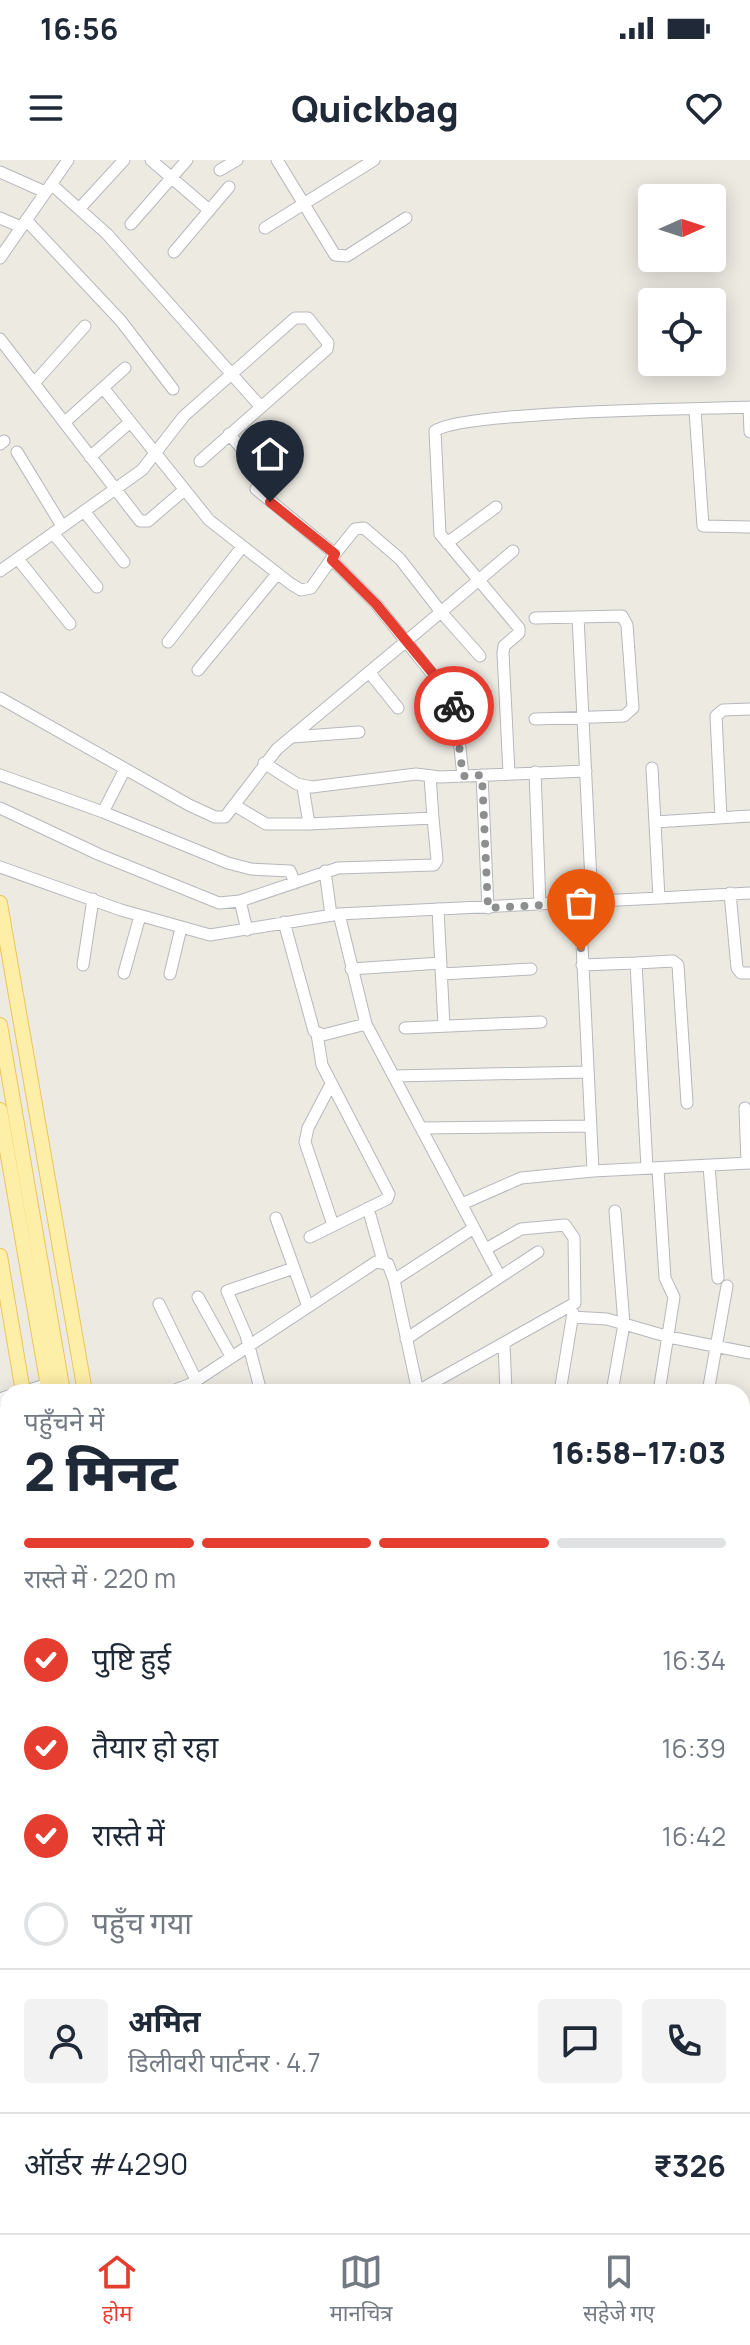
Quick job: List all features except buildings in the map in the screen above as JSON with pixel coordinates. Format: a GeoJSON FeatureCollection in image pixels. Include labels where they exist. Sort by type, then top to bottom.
{"type":"FeatureCollection","features":[{"type":"Feature","properties":{"kind":"main road"},"geometry":{"type":"LineString","coordinates":[[0,903],[84,1384]]}},
{"type":"Feature","properties":{"kind":"main road"},"geometry":{"type":"LineString","coordinates":[[0,1025],[4,1113],[47,1384]]}},
{"type":"Feature","properties":{"kind":"main road"},"geometry":{"type":"LineString","coordinates":[[4,1113],[61,1384]]}},
{"type":"Feature","properties":{"kind":"main road"},"geometry":{"type":"LineString","coordinates":[[0,1256],[21,1384]]}},
{"type":"Feature","properties":{"kind":"street"},"geometry":{"type":"LineString","coordinates":[[0,258],[68,160]]}},
{"type":"Feature","properties":{"kind":"street"},"geometry":{"type":"LineString","coordinates":[[80,208],[124,160]]}},
{"type":"Feature","properties":{"kind":"street"},"geometry":{"type":"LineString","coordinates":[[151,160],[209,210]]}},
{"type":"Feature","properties":{"kind":"street"},"geometry":{"type":"LineString","coordinates":[[131,224],[187,160]]}},
{"type":"Feature","properties":{"kind":"street"},"geometry":{"type":"LineString","coordinates":[[220,170],[237,160]]}},
{"type":"Feature","properties":{"kind":"street"},"geometry":{"type":"LineString","coordinates":[[277,160],[330,248],[340,257],[406,218]]}},
{"type":"Feature","properties":{"kind":"street"},"geometry":{"type":"LineString","coordinates":[[265,228],[374,160]]}},
{"type":"Feature","properties":{"kind":"street"},"geometry":{"type":"LineString","coordinates":[[0,172],[48,188],[80,208],[260,406]]}},
{"type":"Feature","properties":{"kind":"street"},"geometry":{"type":"LineString","coordinates":[[174,252],[229,187]]}},
{"type":"Feature","properties":{"kind":"street"},"geometry":{"type":"LineString","coordinates":[[0,218],[23,223],[121,321],[173,389]]}},
{"type":"Feature","properties":{"kind":"street"},"geometry":{"type":"LineString","coordinates":[[0,571],[116,489],[155,455],[184,416],[298,316],[312,321],[328,343],[327,349],[200,461]]}},
{"type":"Feature","properties":{"kind":"street"},"geometry":{"type":"LineString","coordinates":[[35,382],[85,326]]}},
{"type":"Feature","properties":{"kind":"street"},"geometry":{"type":"LineString","coordinates":[[0,339],[143,523],[183,491]]}},
{"type":"Feature","properties":{"kind":"street"},"geometry":{"type":"LineString","coordinates":[[65,422],[125,368]]}},
{"type":"Feature","properties":{"kind":"street"},"geometry":{"type":"LineString","coordinates":[[104,389],[183,491],[216,526],[277,574],[301,590],[308,590],[355,529],[364,528],[400,559],[480,656]]}},
{"type":"Feature","properties":{"kind":"street"},"geometry":{"type":"LineString","coordinates":[[509,773],[503,653],[504,646],[519,633],[519,628],[447,543],[439,527],[433,443],[437,429],[514,417],[750,407],[750,432]]}},
{"type":"Feature","properties":{"kind":"street"},"geometry":{"type":"LineString","coordinates":[[695,410],[703,526],[750,527]]}},
{"type":"Feature","properties":{"kind":"street"},"geometry":{"type":"LineString","coordinates":[[90,457],[129,423]]}},
{"type":"Feature","properties":{"kind":"street"},"geometry":{"type":"LineString","coordinates":[[229,434],[262,472]]}},
{"type":"Feature","properties":{"kind":"street"},"geometry":{"type":"LineString","coordinates":[[17,452],[58,530],[97,587]]}},
{"type":"Feature","properties":{"kind":"street"},"geometry":{"type":"LineString","coordinates":[[256,489],[334,557],[440,682],[453,703],[463,776]]}},
{"type":"Feature","properties":{"kind":"street"},"geometry":{"type":"LineString","coordinates":[[447,543],[496,507]]}},
{"type":"Feature","properties":{"kind":"street"},"geometry":{"type":"LineString","coordinates":[[84,511],[124,562]]}},
{"type":"Feature","properties":{"kind":"street"},"geometry":{"type":"LineString","coordinates":[[168,642],[242,547]]}},
{"type":"Feature","properties":{"kind":"street"},"geometry":{"type":"LineString","coordinates":[[0,698],[215,817],[225,817],[264,763],[292,737],[513,551]]}},
{"type":"Feature","properties":{"kind":"street"},"geometry":{"type":"LineString","coordinates":[[18,559],[70,624]]}},
{"type":"Feature","properties":{"kind":"street"},"geometry":{"type":"LineString","coordinates":[[198,670],[277,574]]}},
{"type":"Feature","properties":{"kind":"street"},"geometry":{"type":"LineString","coordinates":[[535,618],[616,615],[625,618],[633,708],[624,716],[535,719]]}},
{"type":"Feature","properties":{"kind":"street"},"geometry":{"type":"LineString","coordinates":[[578,617],[586,771],[586,903],[582,965],[593,1171]]}},
{"type":"Feature","properties":{"kind":"street"},"geometry":{"type":"LineString","coordinates":[[369,672],[398,708]]}},
{"type":"Feature","properties":{"kind":"street"},"geometry":{"type":"LineString","coordinates":[[721,818],[716,716],[723,710],[750,709]]}},
{"type":"Feature","properties":{"kind":"street"},"geometry":{"type":"LineString","coordinates":[[292,737],[359,732]]}},
{"type":"Feature","properties":{"kind":"street"},"geometry":{"type":"LineString","coordinates":[[264,763],[303,787],[408,774],[463,776],[586,771]]}},
{"type":"Feature","properties":{"kind":"street"},"geometry":{"type":"LineString","coordinates":[[652,768],[659,898]]}},
{"type":"Feature","properties":{"kind":"street"},"geometry":{"type":"LineString","coordinates":[[103,812],[125,769]]}},
{"type":"Feature","properties":{"kind":"street"},"geometry":{"type":"LineString","coordinates":[[535,772],[540,905]]}},
{"type":"Feature","properties":{"kind":"street"},"geometry":{"type":"LineString","coordinates":[[0,775],[103,812],[228,863],[251,869],[290,871],[295,883]]}},
{"type":"Feature","properties":{"kind":"street"},"geometry":{"type":"LineString","coordinates":[[482,775],[488,908]]}},
{"type":"Feature","properties":{"kind":"street"},"geometry":{"type":"LineString","coordinates":[[0,808],[193,895],[219,903],[240,901],[325,871],[350,867],[434,865],[437,860],[430,776]]}},
{"type":"Feature","properties":{"kind":"street"},"geometry":{"type":"LineString","coordinates":[[303,787],[309,824]]}},
{"type":"Feature","properties":{"kind":"street"},"geometry":{"type":"LineString","coordinates":[[234,805],[266,824],[433,818]]}},
{"type":"Feature","properties":{"kind":"street"},"geometry":{"type":"LineString","coordinates":[[655,822],[750,816]]}},
{"type":"Feature","properties":{"kind":"street"},"geometry":{"type":"LineString","coordinates":[[0,867],[140,916],[214,935],[335,914],[750,893]]}},
{"type":"Feature","properties":{"kind":"street"},"geometry":{"type":"LineString","coordinates":[[325,871],[366,1024],[500,1277]]}},
{"type":"Feature","properties":{"kind":"street"},"geometry":{"type":"LineString","coordinates":[[730,893],[737,968],[741,973],[750,973]]}},
{"type":"Feature","properties":{"kind":"street"},"geometry":{"type":"LineString","coordinates":[[83,965],[93,899]]}},
{"type":"Feature","properties":{"kind":"street"},"geometry":{"type":"LineString","coordinates":[[240,901],[247,930]]}},
{"type":"Feature","properties":{"kind":"street"},"geometry":{"type":"LineString","coordinates":[[438,909],[444,1026]]}},
{"type":"Feature","properties":{"kind":"street"},"geometry":{"type":"LineString","coordinates":[[124,973],[140,916]]}},
{"type":"Feature","properties":{"kind":"street"},"geometry":{"type":"LineString","coordinates":[[284,922],[317,1034],[320,1059],[388,1190],[387,1199],[310,1237]]}},
{"type":"Feature","properties":{"kind":"street"},"geometry":{"type":"LineString","coordinates":[[170,974],[181,928]]}},
{"type":"Feature","properties":{"kind":"street"},"geometry":{"type":"LineString","coordinates":[[582,965],[673,961],[678,965],[687,1103]]}},
{"type":"Feature","properties":{"kind":"street"},"geometry":{"type":"LineString","coordinates":[[636,963],[663,1260],[666,1282],[674,1294],[660,1384]]}},
{"type":"Feature","properties":{"kind":"street"},"geometry":{"type":"LineString","coordinates":[[351,969],[531,969]]}},
{"type":"Feature","properties":{"kind":"street"},"geometry":{"type":"LineString","coordinates":[[405,1028],[541,1022]]}},
{"type":"Feature","properties":{"kind":"street"},"geometry":{"type":"LineString","coordinates":[[317,1034],[366,1024]]}},
{"type":"Feature","properties":{"kind":"street"},"geometry":{"type":"LineString","coordinates":[[394,1076],[587,1072]]}},
{"type":"Feature","properties":{"kind":"street"},"geometry":{"type":"LineString","coordinates":[[331,1084],[308,1128],[305,1142],[333,1225]]}},
{"type":"Feature","properties":{"kind":"street"},"geometry":{"type":"LineString","coordinates":[[462,1204],[521,1178],[748,1163],[745,1108]]}},
{"type":"Feature","properties":{"kind":"street"},"geometry":{"type":"LineString","coordinates":[[421,1128],[591,1126]]}},
{"type":"Feature","properties":{"kind":"street"},"geometry":{"type":"LineString","coordinates":[[709,1166],[723,1282],[718,1347],[710,1384]]}},
{"type":"Feature","properties":{"kind":"street"},"geometry":{"type":"LineString","coordinates":[[368,1208],[383,1261],[394,1280],[416,1384]]}},
{"type":"Feature","properties":{"kind":"street"},"geometry":{"type":"LineString","coordinates":[[613,1384],[624,1324],[615,1211]]}},
{"type":"Feature","properties":{"kind":"street"},"geometry":{"type":"LineString","coordinates":[[276,1218],[308,1307]]}},
{"type":"Feature","properties":{"kind":"street"},"geometry":{"type":"LineString","coordinates":[[486,1249],[521,1229],[558,1224],[569,1228],[575,1251],[573,1311],[561,1384]]}},
{"type":"Feature","properties":{"kind":"street"},"geometry":{"type":"LineString","coordinates":[[394,1280],[474,1228]]}},
{"type":"Feature","properties":{"kind":"street"},"geometry":{"type":"LineString","coordinates":[[406,1339],[538,1252]]}},
{"type":"Feature","properties":{"kind":"street"},"geometry":{"type":"LineString","coordinates":[[187,1384],[371,1264],[383,1261]]}},
{"type":"Feature","properties":{"kind":"street"},"geometry":{"type":"LineString","coordinates":[[259,1384],[227,1291],[294,1268]]}},
{"type":"Feature","properties":{"kind":"street"},"geometry":{"type":"LineString","coordinates":[[198,1297],[231,1356]]}},
{"type":"Feature","properties":{"kind":"street"},"geometry":{"type":"LineString","coordinates":[[159,1304],[196,1380]]}},
{"type":"Feature","properties":{"kind":"street"},"geometry":{"type":"LineString","coordinates":[[431,1384],[573,1311],[669,1337],[750,1353]]}},
{"type":"Feature","properties":{"kind":"street"},"geometry":{"type":"LineString","coordinates":[[504,1344],[506,1384]]}},
{"type":"Feature","properties":{"kind":"way so far"},"geometry":{"type":"LineString","coordinates":[[454,706],[463,776],[482,775],[488,908],[580,903],[581,951]]}},
{"type":"Feature","properties":{"kind":"route"},"geometry":{"type":"LineString","coordinates":[[270,502],[335,554],[332,560],[376,604],[440,682],[454,706]]}}]}
